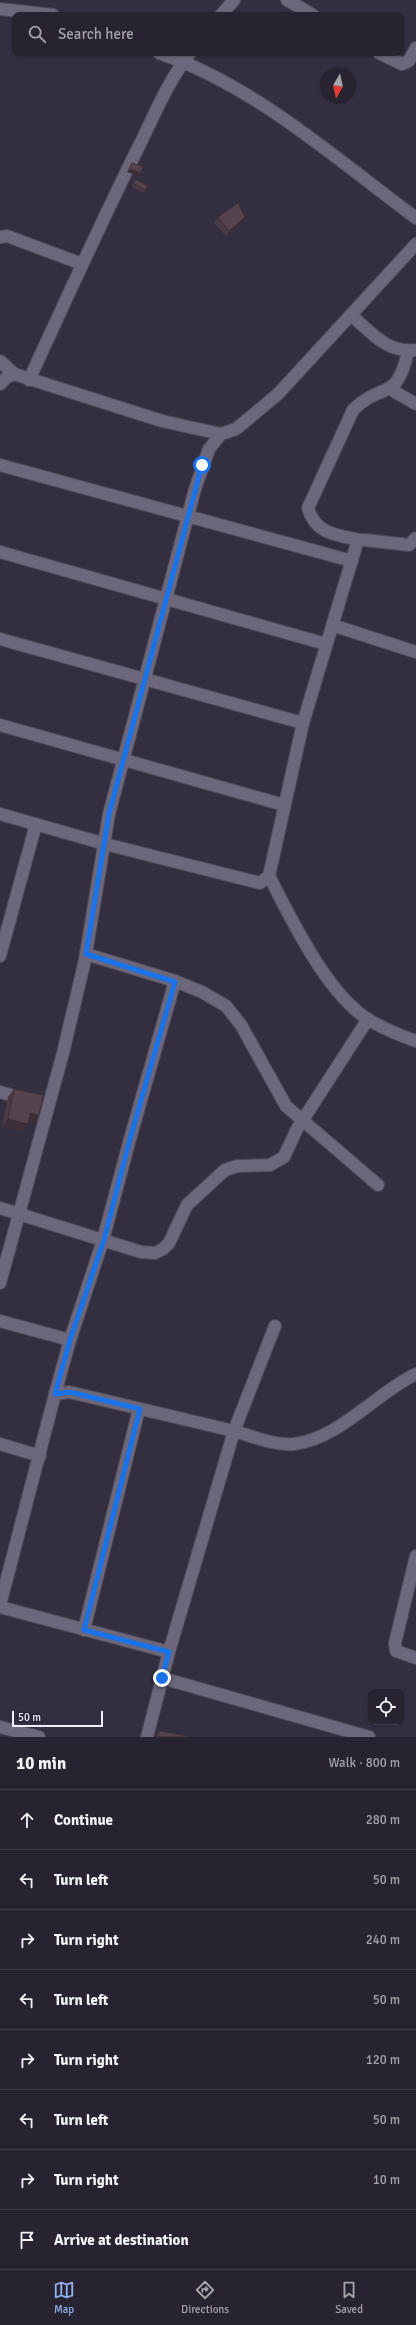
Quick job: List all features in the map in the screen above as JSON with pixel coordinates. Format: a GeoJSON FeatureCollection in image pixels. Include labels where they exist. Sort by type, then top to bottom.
{"type":"FeatureCollection","features":[{"type":"Feature","properties":{"kind":"street"},"geometry":{"type":"LineString","coordinates":[[224,12],[234,0]]}},
{"type":"Feature","properties":{"kind":"street"},"geometry":{"type":"LineString","coordinates":[[287,0],[308,12]]}},
{"type":"Feature","properties":{"kind":"street"},"geometry":{"type":"LineString","coordinates":[[0,9],[26,12]]}},
{"type":"Feature","properties":{"kind":"street"},"geometry":{"type":"LineString","coordinates":[[385,56],[402,64],[409,61],[416,48]]}},
{"type":"Feature","properties":{"kind":"street"},"geometry":{"type":"LineString","coordinates":[[29,380],[82,264],[156,112],[187,57],[238,88],[291,125],[416,218]]}},
{"type":"Feature","properties":{"kind":"street"},"geometry":{"type":"LineString","coordinates":[[0,236],[7,236],[82,264]]}},
{"type":"Feature","properties":{"kind":"street"},"geometry":{"type":"LineString","coordinates":[[0,361],[14,374],[29,380],[162,420],[221,434],[236,429],[278,394],[416,244]]}},
{"type":"Feature","properties":{"kind":"street"},"geometry":{"type":"LineString","coordinates":[[351,315],[387,346],[412,350],[398,382],[390,389],[361,402],[352,410],[308,508],[311,518],[327,533],[360,540],[409,546],[416,538]]}},
{"type":"Feature","properties":{"kind":"street"},"geometry":{"type":"LineString","coordinates":[[0,384],[7,376],[14,374]]}},
{"type":"Feature","properties":{"kind":"street"},"geometry":{"type":"LineString","coordinates":[[390,389],[416,404]]}},
{"type":"Feature","properties":{"kind":"street"},"geometry":{"type":"LineString","coordinates":[[0,1283],[20,1214],[86,954],[109,814],[123,758],[202,465],[209,449],[221,434]]}},
{"type":"Feature","properties":{"kind":"street"},"geometry":{"type":"LineString","coordinates":[[0,465],[352,561]]}},
{"type":"Feature","properties":{"kind":"street"},"geometry":{"type":"LineString","coordinates":[[360,540],[357,543],[303,723],[269,876],[299,934],[323,972],[349,1002],[368,1019],[416,1041]]}},
{"type":"Feature","properties":{"kind":"street"},"geometry":{"type":"LineString","coordinates":[[0,552],[166,601],[326,644]]}},
{"type":"Feature","properties":{"kind":"street"},"geometry":{"type":"LineString","coordinates":[[332,625],[416,652]]}},
{"type":"Feature","properties":{"kind":"street"},"geometry":{"type":"LineString","coordinates":[[0,639],[303,723]]}},
{"type":"Feature","properties":{"kind":"street"},"geometry":{"type":"LineString","coordinates":[[0,724],[284,805]]}},
{"type":"Feature","properties":{"kind":"street"},"geometry":{"type":"LineString","coordinates":[[0,814],[105,844],[260,883],[269,876]]}},
{"type":"Feature","properties":{"kind":"street"},"geometry":{"type":"LineString","coordinates":[[0,956],[36,824]]}},
{"type":"Feature","properties":{"kind":"street"},"geometry":{"type":"LineString","coordinates":[[86,954],[202,992],[226,1006],[240,1025],[286,1106],[378,1185]]}},
{"type":"Feature","properties":{"kind":"street"},"geometry":{"type":"LineString","coordinates":[[169,1652],[0,1606],[70,1340],[104,1240],[130,1139],[175,982]]}},
{"type":"Feature","properties":{"kind":"street"},"geometry":{"type":"LineString","coordinates":[[0,1208],[149,1253],[163,1249],[169,1243],[187,1205],[194,1197],[230,1168],[270,1165],[279,1162],[288,1151],[297,1129],[368,1019]]}},
{"type":"Feature","properties":{"kind":"street"},"geometry":{"type":"LineString","coordinates":[[0,1092],[48,1106]]}},
{"type":"Feature","properties":{"kind":"street"},"geometry":{"type":"LineString","coordinates":[[0,1321],[70,1340]]}},
{"type":"Feature","properties":{"kind":"street"},"geometry":{"type":"LineString","coordinates":[[147,1737],[169,1652],[234,1431],[274,1326]]}},
{"type":"Feature","properties":{"kind":"street"},"geometry":{"type":"LineString","coordinates":[[55,1394],[70,1392],[280,1443],[293,1444],[326,1435],[400,1381],[416,1374]]}},
{"type":"Feature","properties":{"kind":"street"},"geometry":{"type":"LineString","coordinates":[[84,1630],[140,1409]]}},
{"type":"Feature","properties":{"kind":"street"},"geometry":{"type":"LineString","coordinates":[[0,1444],[40,1456]]}},
{"type":"Feature","properties":{"kind":"street"},"geometry":{"type":"LineString","coordinates":[[415,1562],[395,1643],[396,1651],[416,1658]]}},
{"type":"Feature","properties":{"kind":"street"},"geometry":{"type":"LineString","coordinates":[[162,1678],[369,1737]]}},
{"type":"Feature","properties":{"kind":"street"},"geometry":{"type":"LineString","coordinates":[[0,1727],[39,1737]]}},
{"type":"Feature","properties":{"kind":"building"},"geometry":{"type":"Polygon","coordinates":[[[132,163],[143,167],[141,173],[129,169],[132,163]]]}},
{"type":"Feature","properties":{"kind":"building"},"geometry":{"type":"Polygon","coordinates":[[[135,179],[148,186],[145,190],[134,184],[135,179]]]}},
{"type":"Feature","properties":{"kind":"building"},"geometry":{"type":"Polygon","coordinates":[[[238,203],[245,217],[229,231],[218,217],[238,203]]]}},
{"type":"Feature","properties":{"kind":"building"},"geometry":{"type":"Polygon","coordinates":[[[14,1089],[43,1095],[39,1115],[30,1113],[28,1124],[8,1119],[14,1089]]]}},
{"type":"Feature","properties":{"kind":"building"},"geometry":{"type":"Polygon","coordinates":[[[159,1731],[188,1736],[188,1737],[157,1737],[159,1731]]]}},
{"type":"Feature","properties":{"kind":"route"},"geometry":{"type":"LineString","coordinates":[[162,1678],[169,1652],[84,1630],[140,1409],[70,1392],[55,1394],[70,1340],[104,1240],[130,1139],[175,982],[86,954],[109,814],[202,465]]}}]}
